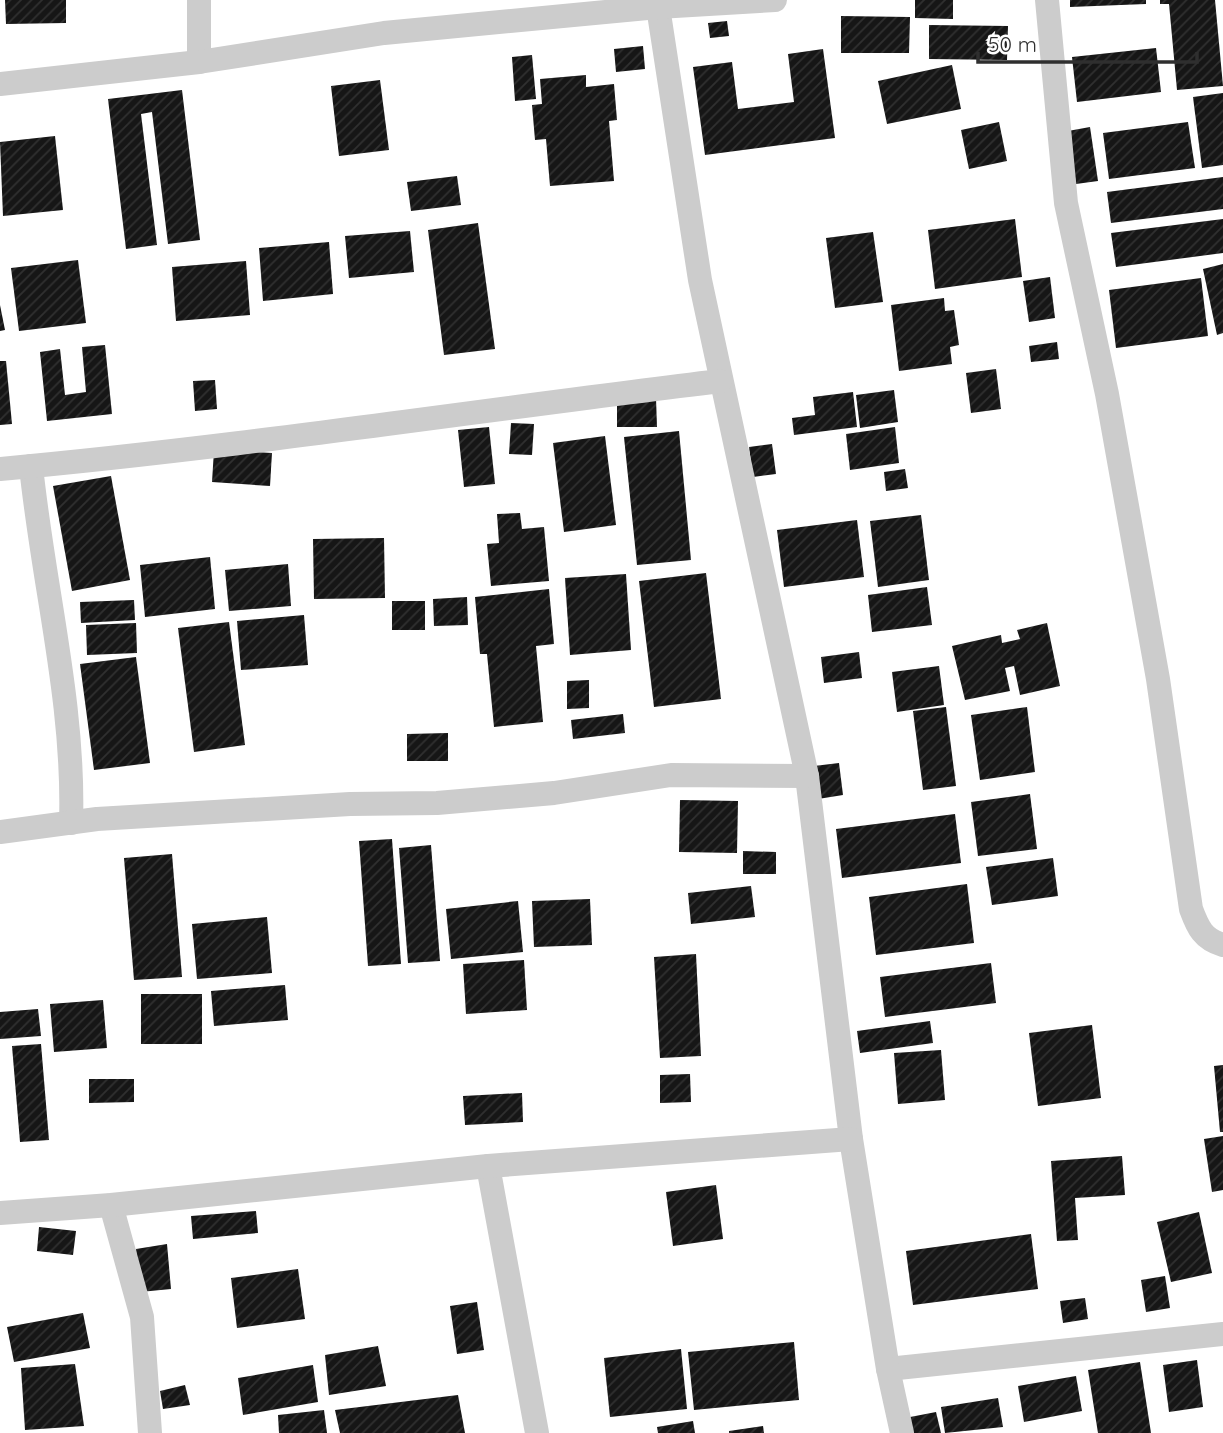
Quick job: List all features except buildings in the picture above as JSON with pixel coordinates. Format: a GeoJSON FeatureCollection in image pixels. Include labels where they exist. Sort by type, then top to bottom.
{"type":"FeatureCollection","features":[{"type":"Feature","properties":{"kind":"street"},"geometry":{"type":"LineString","coordinates":[[199,0],[199,62]]}},
{"type":"Feature","properties":{"kind":"street"},"geometry":{"type":"LineString","coordinates":[[0,84],[199,62],[384,33],[659,7],[775,0]]}},
{"type":"Feature","properties":{"kind":"street"},"geometry":{"type":"LineString","coordinates":[[1047,0],[1066,203],[1107,394],[1158,679],[1191,909],[1198,930],[1212,941],[1223,945]]}},
{"type":"Feature","properties":{"kind":"street"},"geometry":{"type":"LineString","coordinates":[[659,7],[700,280],[807,776],[851,1139],[888,1369],[902,1433]]}},
{"type":"Feature","properties":{"kind":"street"},"geometry":{"type":"LineString","coordinates":[[0,469],[333,432],[490,409],[720,381]]}},
{"type":"Feature","properties":{"kind":"street"},"geometry":{"type":"LineString","coordinates":[[31,466],[70,753],[71,823]]}},
{"type":"Feature","properties":{"kind":"street"},"geometry":{"type":"LineString","coordinates":[[0,832],[71,823],[337,805],[437,803],[554,793],[697,773],[807,776]]}},
{"type":"Feature","properties":{"kind":"street"},"geometry":{"type":"LineString","coordinates":[[0,1213],[111,1205],[488,1166],[851,1139]]}},
{"type":"Feature","properties":{"kind":"street"},"geometry":{"type":"LineString","coordinates":[[488,1166],[537,1433]]}},
{"type":"Feature","properties":{"kind":"street"},"geometry":{"type":"LineString","coordinates":[[111,1205],[142,1317],[150,1433]]}},
{"type":"Feature","properties":{"kind":"street"},"geometry":{"type":"LineString","coordinates":[[888,1369],[1223,1334]]}}]}
